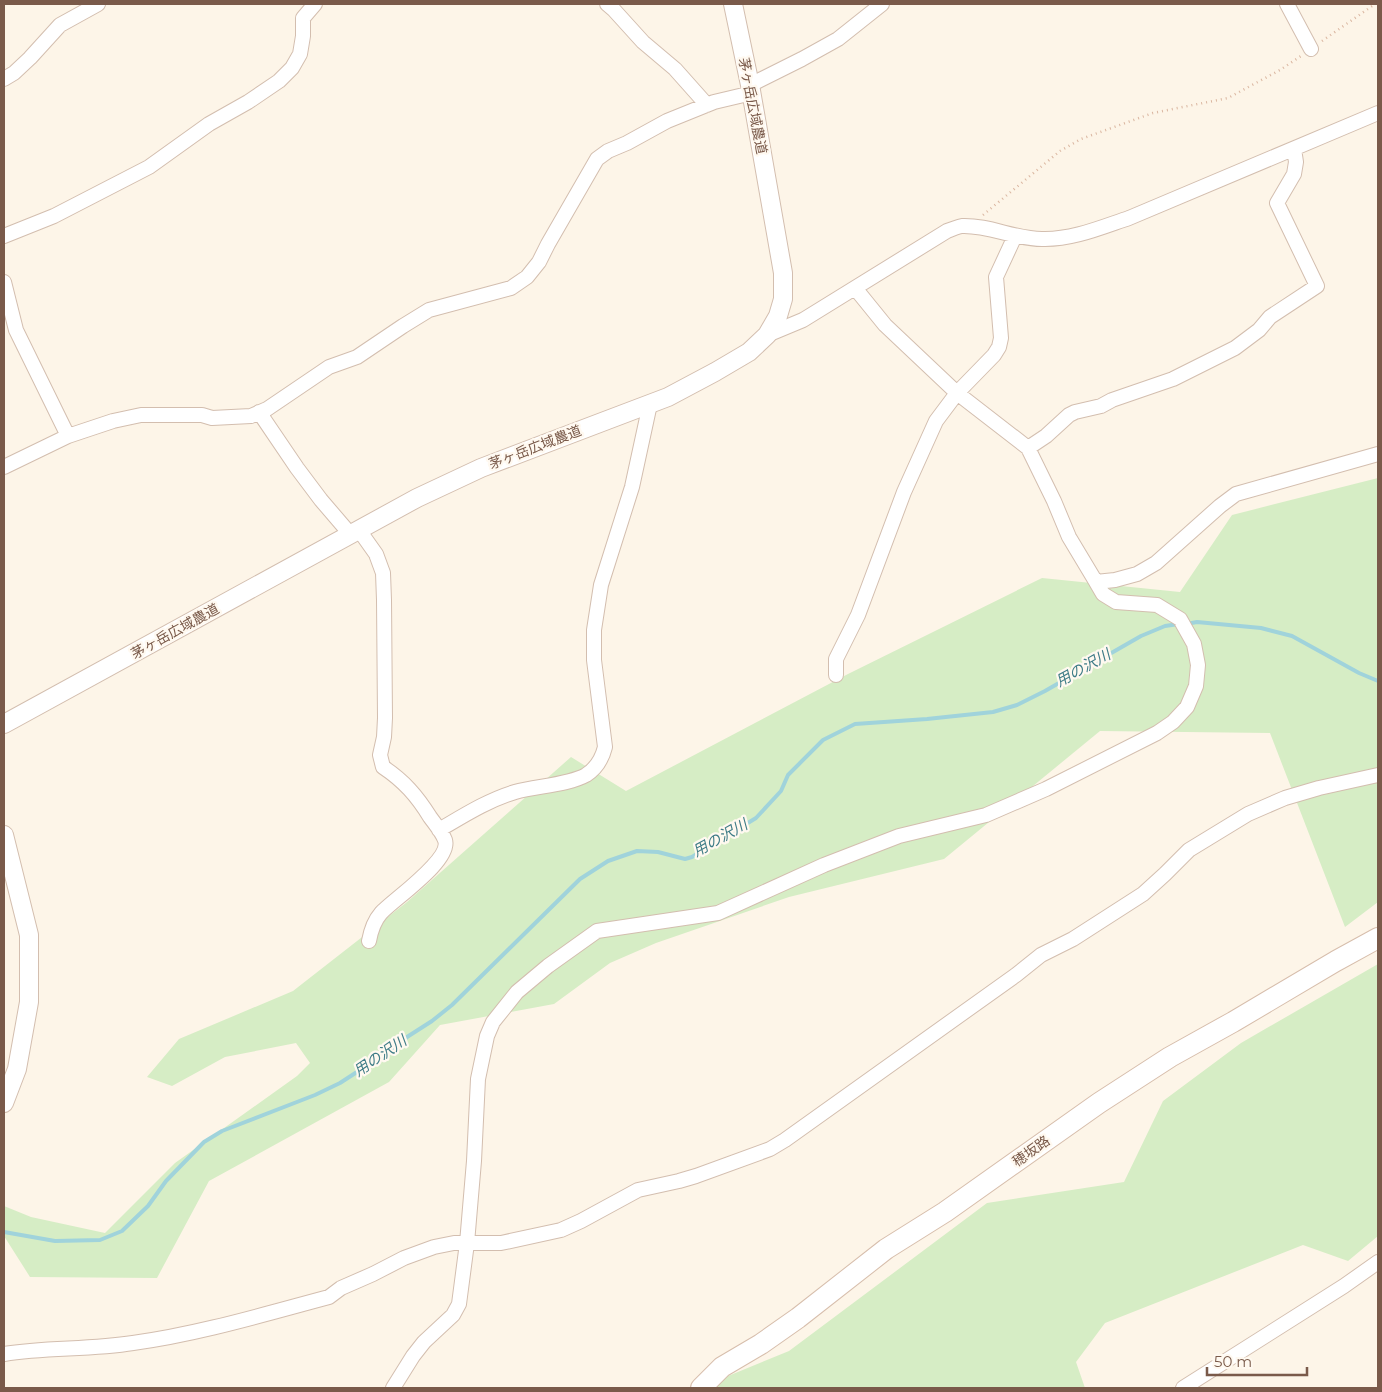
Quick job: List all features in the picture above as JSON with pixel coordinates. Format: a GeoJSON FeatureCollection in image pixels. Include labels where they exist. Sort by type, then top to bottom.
{"type":"FeatureCollection","features":[{"type":"Feature","properties":{"kind":"main road","name":"穂坂路"},"geometry":{"type":"LineString","coordinates":[[701,1388],[722,1367],[761,1344],[798,1318],[886,1249],[945,1212],[1099,1103],[1170,1057],[1378,938]]}},
{"type":"Feature","properties":{"kind":"street"},"geometry":{"type":"LineString","coordinates":[[4,79],[14,73],[30,58],[60,25],[98,4]]}},
{"type":"Feature","properties":{"kind":"street"},"geometry":{"type":"LineString","coordinates":[[4,236],[54,216],[149,167],[209,124],[248,102],[279,81],[292,68],[300,54],[303,18],[314,4]]}},
{"type":"Feature","properties":{"kind":"street"},"geometry":{"type":"LineString","coordinates":[[607,4],[643,42],[675,70],[707,105]]}},
{"type":"Feature","properties":{"kind":"street","name":"茅ヶ岳広域農道"},"geometry":{"type":"LineString","coordinates":[[4,724],[417,498],[481,468],[668,397],[749,352],[767,335],[778,316],[783,299],[783,273],[751,89],[733,4]]}},
{"type":"Feature","properties":{"kind":"street"},"geometry":{"type":"LineString","coordinates":[[4,467],[68,436],[113,421],[141,415],[202,415],[212,418],[251,416],[266,409],[329,367],[357,357],[429,310],[511,288],[527,277],[539,262],[597,159],[608,151],[628,143],[667,121],[751,89],[838,39],[882,4]]}},
{"type":"Feature","properties":{"kind":"street"},"geometry":{"type":"LineString","coordinates":[[1287,4],[1311,49]]}},
{"type":"Feature","properties":{"kind":"street"},"geometry":{"type":"LineString","coordinates":[[767,335],[803,320],[947,231],[960,226],[977,227],[1025,238],[1044,239],[1088,231],[1129,218],[1378,113]]}},
{"type":"Feature","properties":{"kind":"street"},"geometry":{"type":"LineString","coordinates":[[1028,448],[1075,412],[1100,406],[1173,379],[1235,348],[1259,330],[1270,317],[1317,286],[1277,203],[1294,174],[1296,162],[1294,149]]}},
{"type":"Feature","properties":{"kind":"street"},"geometry":{"type":"LineString","coordinates":[[836,674],[836,659],[858,614],[904,492],[936,420],[957,393],[994,355],[999,347],[996,277],[1016,236]]}},
{"type":"Feature","properties":{"kind":"street"},"geometry":{"type":"LineString","coordinates":[[4,282],[16,330],[68,436]]}},
{"type":"Feature","properties":{"kind":"street"},"geometry":{"type":"LineString","coordinates":[[393,1388],[418,1349],[453,1315],[459,1304],[467,1243],[474,1161],[478,1079],[487,1036],[493,1022],[517,992],[548,966],[597,932],[718,913],[824,865],[899,836],[986,815],[1046,789],[1157,733],[1173,722],[1187,707],[1196,686],[1198,665],[1194,644],[1180,618],[1157,606],[1116,602],[1103,594],[1069,537],[1028,448],[957,393],[885,326],[855,288]]}},
{"type":"Feature","properties":{"kind":"street"},"geometry":{"type":"LineString","coordinates":[[439,830],[474,810],[514,792],[572,780],[585,775],[595,768],[602,758],[605,747],[594,660],[594,630],[601,585],[632,487],[650,404]]}},
{"type":"Feature","properties":{"kind":"street"},"geometry":{"type":"LineString","coordinates":[[260,412],[321,500],[376,554],[383,573],[384,600],[385,718],[384,737],[380,755],[383,767],[397,776],[418,798],[446,840],[445,849],[433,868],[381,914],[372,926],[369,941]]}},
{"type":"Feature","properties":{"kind":"street"},"geometry":{"type":"LineString","coordinates":[[1096,582],[1115,580],[1137,574],[1156,563],[1236,494],[1378,454]]}},
{"type":"Feature","properties":{"kind":"street"},"geometry":{"type":"LineString","coordinates":[[4,1354],[132,1344],[236,1322],[329,1297],[341,1288],[404,1258],[454,1242],[501,1243],[561,1230],[638,1190],[678,1181],[770,1149],[1016,975],[1041,955],[1073,939],[1143,894],[1189,850],[1200,842],[1248,814],[1286,798],[1319,788],[1378,775]]}},
{"type":"Feature","properties":{"kind":"street"},"geometry":{"type":"LineString","coordinates":[[4,835],[29,935],[30,1002],[17,1069],[4,1103]]}},
{"type":"Feature","properties":{"kind":"street"},"geometry":{"type":"LineString","coordinates":[[1183,1388],[1344,1286],[1378,1262]]}},
{"type":"Feature","properties":{"kind":"path"},"geometry":{"type":"LineString","coordinates":[[968,227],[1060,151],[1081,140],[1152,113],[1228,98],[1280,70],[1375,4]]}},
{"type":"Feature","properties":{"kind":"green space"},"geometry":{"type":"Polygon","coordinates":[[[1378,478],[1378,902],[1345,927],[1270,733],[1100,731],[944,859],[789,897],[656,943],[610,963],[554,1004],[440,1025],[389,1082],[209,1181],[157,1278],[30,1277],[4,1236],[4,1206],[31,1217],[105,1233],[175,1163],[297,1076],[310,1063],[296,1043],[225,1057],[172,1086],[147,1077],[179,1039],[293,991],[407,902],[571,757],[626,791],[848,674],[1042,578],[1180,592],[1232,515],[1378,478]]]}},
{"type":"Feature","properties":{"kind":"green space"},"geometry":{"type":"Polygon","coordinates":[[[1378,964],[1378,1236],[1348,1261],[1303,1245],[1105,1323],[1076,1362],[1085,1388],[699,1388],[789,1351],[987,1203],[1124,1182],[1163,1101],[1241,1043],[1378,964]]]}},
{"type":"Feature","properties":{"kind":"waterway","name":"用の沢川"},"geometry":{"type":"LineString","coordinates":[[1186,624],[1197,622],[1261,628],[1292,636],[1359,673],[1378,681]]}},
{"type":"Feature","properties":{"kind":"waterway","name":"用の沢川"},"geometry":{"type":"LineString","coordinates":[[4,1232],[55,1241],[100,1240],[122,1231],[148,1206],[166,1181],[204,1142],[222,1131],[315,1095],[340,1083],[400,1044],[452,1005],[580,879],[608,861],[637,851],[658,852],[685,859],[692,857],[756,818],[781,791],[788,775],[823,740],[855,724],[993,712],[1017,705],[1141,636],[1165,626],[1179,624]]}}]}
